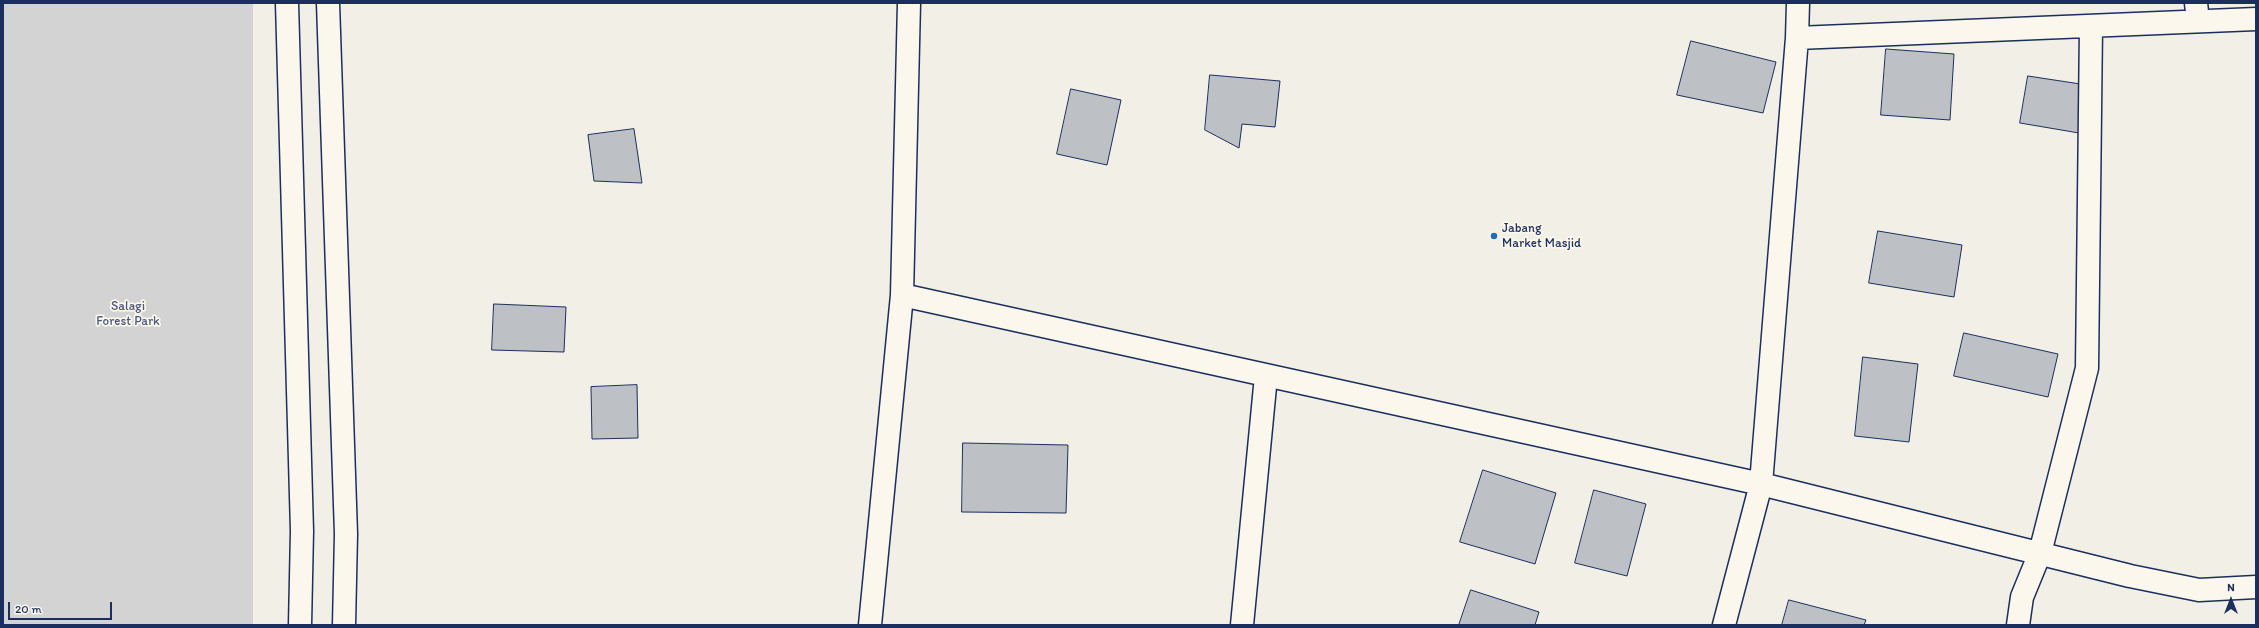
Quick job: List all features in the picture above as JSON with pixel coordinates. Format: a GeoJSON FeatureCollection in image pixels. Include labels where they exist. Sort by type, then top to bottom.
{"type":"FeatureCollection","features":[{"type":"Feature","properties":{"kind":"street"},"geometry":{"type":"LineString","coordinates":[[286,3],[302,531],[300,625]]}},
{"type":"Feature","properties":{"kind":"street"},"geometry":{"type":"LineString","coordinates":[[328,3],[346,526],[344,625]]}},
{"type":"Feature","properties":{"kind":"street"},"geometry":{"type":"LineString","coordinates":[[870,625],[902,295],[909,3]]}},
{"type":"Feature","properties":{"kind":"street"},"geometry":{"type":"LineString","coordinates":[[1724,625],[1761,484],[1797,38],[1798,3]]}},
{"type":"Feature","properties":{"kind":"street"},"geometry":{"type":"LineString","coordinates":[[1797,38],[2091,26],[2197,12],[2256,19]]}},
{"type":"Feature","properties":{"kind":"street"},"geometry":{"type":"LineString","coordinates":[[2018,625],[2022,597],[2040,553],[2088,368],[2091,26]]}},
{"type":"Feature","properties":{"kind":"street"},"geometry":{"type":"LineString","coordinates":[[902,295],[1761,484],[2130,576],[2199,590],[2256,587]]}},
{"type":"Feature","properties":{"kind":"street"},"geometry":{"type":"LineString","coordinates":[[1242,625],[1266,376]]}},
{"type":"Feature","properties":{"kind":"green space","name":"Salagi Forest Park"},"geometry":{"type":"Polygon","coordinates":[[[3,3],[253,3],[253,625],[3,625],[3,3]]]}},
{"type":"Feature","properties":{"kind":"building"},"geometry":{"type":"Polygon","coordinates":[[[1691,41],[1776,62],[1763,113],[1677,95],[1691,41]]]}},
{"type":"Feature","properties":{"kind":"building"},"geometry":{"type":"Polygon","coordinates":[[[1886,49],[1954,54],[1950,120],[1881,115],[1886,49]]]}},
{"type":"Feature","properties":{"kind":"building"},"geometry":{"type":"Polygon","coordinates":[[[1210,75],[1280,81],[1275,127],[1242,124],[1239,148],[1205,130],[1210,75]]]}},
{"type":"Feature","properties":{"kind":"building"},"geometry":{"type":"Polygon","coordinates":[[[2028,76],[2087,85],[2079,133],[2020,123],[2028,76]]]}},
{"type":"Feature","properties":{"kind":"building"},"geometry":{"type":"Polygon","coordinates":[[[1071,89],[1121,100],[1107,165],[1057,154],[1071,89]]]}},
{"type":"Feature","properties":{"kind":"building"},"geometry":{"type":"Polygon","coordinates":[[[634,129],[642,183],[594,181],[588,135],[634,129]]]}},
{"type":"Feature","properties":{"kind":"building"},"geometry":{"type":"Polygon","coordinates":[[[1878,231],[1962,245],[1954,297],[1869,283],[1878,231]]]}},
{"type":"Feature","properties":{"kind":"building"},"geometry":{"type":"Polygon","coordinates":[[[494,304],[566,307],[564,352],[492,350],[494,304]]]}},
{"type":"Feature","properties":{"kind":"building"},"geometry":{"type":"Polygon","coordinates":[[[1964,333],[2058,354],[2048,397],[1954,376],[1964,333]]]}},
{"type":"Feature","properties":{"kind":"building"},"geometry":{"type":"Polygon","coordinates":[[[1863,357],[1918,364],[1909,442],[1855,436],[1863,357]]]}},
{"type":"Feature","properties":{"kind":"building"},"geometry":{"type":"Polygon","coordinates":[[[637,385],[638,438],[592,439],[591,387],[637,385]]]}},
{"type":"Feature","properties":{"kind":"building"},"geometry":{"type":"Polygon","coordinates":[[[963,443],[1068,445],[1066,513],[962,512],[963,443]]]}},
{"type":"Feature","properties":{"kind":"building"},"geometry":{"type":"Polygon","coordinates":[[[1483,470],[1556,493],[1535,564],[1460,542],[1483,470]]]}},
{"type":"Feature","properties":{"kind":"building"},"geometry":{"type":"Polygon","coordinates":[[[1594,490],[1646,504],[1627,576],[1575,563],[1594,490]]]}},
{"type":"Feature","properties":{"kind":"building"},"geometry":{"type":"Polygon","coordinates":[[[1471,590],[1539,612],[1535,625],[1459,625],[1471,590]]]}},
{"type":"Feature","properties":{"kind":"building"},"geometry":{"type":"Polygon","coordinates":[[[1789,600],[1866,620],[1864,625],[1782,625],[1789,600]]]}},
{"type":"Feature","properties":{"kind":"place","name":"Jabang Market Masjid"},"geometry":{"type":"Point","coordinates":[1494,236]}}]}
